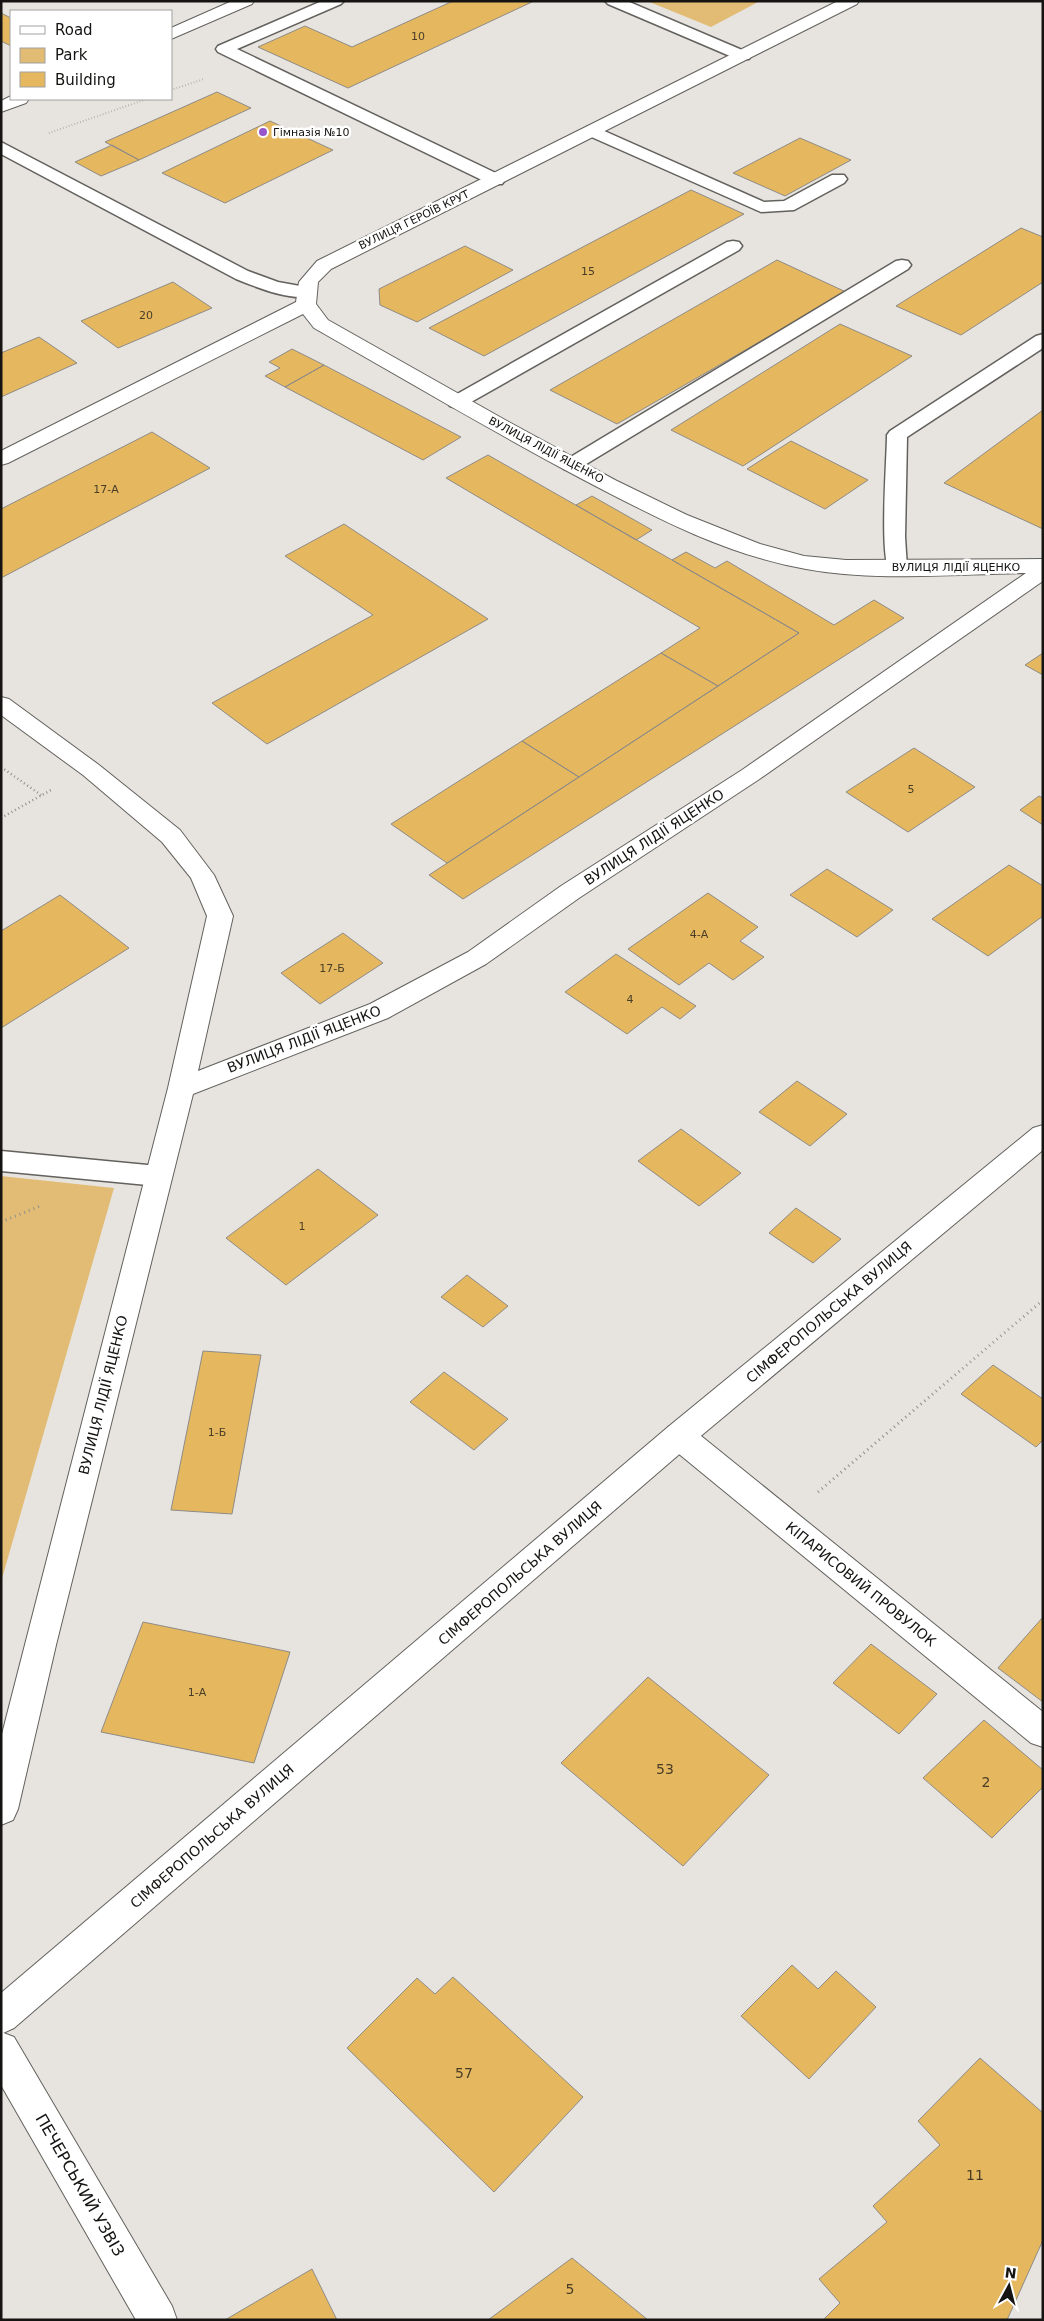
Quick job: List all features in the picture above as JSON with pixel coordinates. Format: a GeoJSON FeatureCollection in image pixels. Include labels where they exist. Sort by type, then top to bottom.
{"type":"FeatureCollection","features":[{"type":"Feature","properties":{"kind":"street"},"geometry":{"type":"LineString","coordinates":[[172,34],[246,1]]}},
{"type":"Feature","properties":{"kind":"street","name":"ВУЛИЦЯ ГЕРОЇВ КРУТ"},"geometry":{"type":"LineString","coordinates":[[306,298],[310,277],[324,265],[851,1]]}},
{"type":"Feature","properties":{"kind":"street"},"geometry":{"type":"LineString","coordinates":[[1,107],[18,100]]}},
{"type":"Feature","properties":{"kind":"street"},"geometry":{"type":"LineString","coordinates":[[1,459],[306,298]]}},
{"type":"Feature","properties":{"kind":"street","name":"ВУЛИЦЯ ЛІДІЇ ЯЦЕНКО"},"geometry":{"type":"LineString","coordinates":[[306,298],[321,324],[571,465],[689,525],[723,540],[759,552],[805,562],[897,568],[1043,566]]}},
{"type":"Feature","properties":{"kind":"street","name":"ВУЛИЦЯ ЛІДІЇ ЯЦЕНКО"},"geometry":{"type":"LineString","coordinates":[[1,1809],[40,1644],[181,1088],[379,1011],[477,958],[570,892],[750,775],[1043,571]]}},
{"type":"Feature","properties":{"kind":"street"},"geometry":{"type":"LineString","coordinates":[[1,704],[91,770],[171,836],[202,875],[220,916],[181,1088]]}},
{"type":"Feature","properties":{"kind":"street","name":"СІМФЕРОПОЛЬСЬКА ВУЛИЦЯ"},"geometry":{"type":"LineString","coordinates":[[1,2016],[679,1436],[1043,1135]]}},
{"type":"Feature","properties":{"kind":"street","name":"КІПАРИСОВИЙ ПРОВУЛОК"},"geometry":{"type":"LineString","coordinates":[[679,1436],[1043,1732]]}},
{"type":"Feature","properties":{"kind":"street","name":"ПЕЧЕРСЬКИЙ УЗВІЗ"},"geometry":{"type":"LineString","coordinates":[[1,2050],[158,2320]]}},
{"type":"Feature","properties":{"kind":"lane"},"geometry":{"type":"LineString","coordinates":[[336,1],[224,49],[496,180]]}},
{"type":"Feature","properties":{"kind":"lane"},"geometry":{"type":"LineString","coordinates":[[613,1],[743,56]]}},
{"type":"Feature","properties":{"kind":"lane"},"geometry":{"type":"LineString","coordinates":[[593,131],[761,207],[788,206],[838,179]]}},
{"type":"Feature","properties":{"kind":"lane"},"geometry":{"type":"LineString","coordinates":[[4,149],[242,275],[306,298]]}},
{"type":"Feature","properties":{"kind":"lane"},"geometry":{"type":"LineString","coordinates":[[457,402],[733,246]]}},
{"type":"Feature","properties":{"kind":"lane"},"geometry":{"type":"LineString","coordinates":[[571,465],[902,265]]}},
{"type":"Feature","properties":{"kind":"lane"},"geometry":{"type":"LineString","coordinates":[[897,568],[895,537],[898,435],[1043,340]]}},
{"type":"Feature","properties":{"kind":"lane"},"geometry":{"type":"LineString","coordinates":[[1,1161],[158,1176]]}},
{"type":"Feature","properties":{"kind":"path"},"geometry":{"type":"LineString","coordinates":[[4,149],[144,100]]}},
{"type":"Feature","properties":{"kind":"path"},"geometry":{"type":"LineString","coordinates":[[1,767],[42,795]]}},
{"type":"Feature","properties":{"kind":"path"},"geometry":{"type":"LineString","coordinates":[[1,818],[91,770]]}},
{"type":"Feature","properties":{"kind":"path"},"geometry":{"type":"LineString","coordinates":[[783,1521],[1043,1300]]}},
{"type":"Feature","properties":{"kind":"green space"},"geometry":{"type":"Polygon","coordinates":[[[647,1],[760,1],[711,27],[647,1]]]}},
{"type":"Feature","properties":{"kind":"green space"},"geometry":{"type":"Polygon","coordinates":[[[1,1176],[114,1188],[1,1582],[1,1176]]]}},
{"type":"Feature","properties":{"kind":"building"},"geometry":{"type":"Polygon","coordinates":[[[453,1],[534,1],[348,88],[258,47],[305,26],[352,47],[453,1]]]}},
{"type":"Feature","properties":{"kind":"building"},"geometry":{"type":"Polygon","coordinates":[[[1,13],[10,18],[10,46],[1,41],[1,13]]]}},
{"type":"Feature","properties":{"kind":"building"},"geometry":{"type":"Polygon","coordinates":[[[217,92],[251,108],[139,160],[105,142],[217,92]]]}},
{"type":"Feature","properties":{"kind":"building"},"geometry":{"type":"Polygon","coordinates":[[[270,121],[333,150],[225,203],[162,173],[270,121]]]}},
{"type":"Feature","properties":{"kind":"building"},"geometry":{"type":"Polygon","coordinates":[[[800,138],[851,160],[785,196],[733,173],[800,138]]]}},
{"type":"Feature","properties":{"kind":"building"},"geometry":{"type":"Polygon","coordinates":[[[112,145],[139,160],[101,176],[75,162],[112,145]]]}},
{"type":"Feature","properties":{"kind":"building"},"geometry":{"type":"Polygon","coordinates":[[[691,190],[744,214],[484,356],[429,328],[691,190]]]}},
{"type":"Feature","properties":{"kind":"building"},"geometry":{"type":"Polygon","coordinates":[[[1021,228],[1043,237],[1043,282],[961,335],[896,306],[1021,228]]]}},
{"type":"Feature","properties":{"kind":"building"},"geometry":{"type":"Polygon","coordinates":[[[465,246],[513,270],[417,322],[380,305],[379,289],[465,246]]]}},
{"type":"Feature","properties":{"kind":"building"},"geometry":{"type":"Polygon","coordinates":[[[777,260],[846,292],[617,424],[550,390],[777,260]]]}},
{"type":"Feature","properties":{"kind":"building"},"geometry":{"type":"Polygon","coordinates":[[[173,282],[212,308],[118,348],[81,321],[173,282]]]}},
{"type":"Feature","properties":{"kind":"building"},"geometry":{"type":"Polygon","coordinates":[[[840,324],[912,356],[743,466],[671,430],[840,324]]]}},
{"type":"Feature","properties":{"kind":"building"},"geometry":{"type":"Polygon","coordinates":[[[39,337],[77,363],[1,397],[1,353],[39,337]]]}},
{"type":"Feature","properties":{"kind":"building"},"geometry":{"type":"Polygon","coordinates":[[[292,349],[324,365],[285,387],[265,376],[280,368],[269,362],[292,349]]]}},
{"type":"Feature","properties":{"kind":"building"},"geometry":{"type":"Polygon","coordinates":[[[324,365],[461,437],[423,460],[285,387],[324,365]]]}},
{"type":"Feature","properties":{"kind":"building"},"geometry":{"type":"Polygon","coordinates":[[[1043,410],[1043,529],[944,483],[1043,410]]]}},
{"type":"Feature","properties":{"kind":"building"},"geometry":{"type":"Polygon","coordinates":[[[152,432],[210,468],[1,578],[1,509],[152,432]]]}},
{"type":"Feature","properties":{"kind":"building"},"geometry":{"type":"Polygon","coordinates":[[[791,441],[868,480],[825,509],[747,469],[791,441]]]}},
{"type":"Feature","properties":{"kind":"building"},"geometry":{"type":"Polygon","coordinates":[[[488,455],[799,633],[718,686],[661,653],[700,628],[446,478],[488,455]]]}},
{"type":"Feature","properties":{"kind":"building"},"geometry":{"type":"Polygon","coordinates":[[[592,496],[652,530],[636,540],[576,505],[592,496]]]}},
{"type":"Feature","properties":{"kind":"building"},"geometry":{"type":"Polygon","coordinates":[[[344,524],[488,619],[267,744],[212,703],[373,615],[285,556],[344,524]]]}},
{"type":"Feature","properties":{"kind":"building"},"geometry":{"type":"Polygon","coordinates":[[[686,552],[715,568],[727,561],[834,625],[874,600],[904,618],[463,899],[429,875],[799,633],[672,560],[686,552]]]}},
{"type":"Feature","properties":{"kind":"building"},"geometry":{"type":"Polygon","coordinates":[[[661,653],[718,686],[579,777],[522,741],[661,653]]]}},
{"type":"Feature","properties":{"kind":"building"},"geometry":{"type":"Polygon","coordinates":[[[1043,653],[1043,675],[1025,665],[1043,653]]]}},
{"type":"Feature","properties":{"kind":"building"},"geometry":{"type":"Polygon","coordinates":[[[522,741],[579,777],[447,863],[391,824],[522,741]]]}},
{"type":"Feature","properties":{"kind":"building"},"geometry":{"type":"Polygon","coordinates":[[[914,748],[975,787],[908,832],[846,792],[914,748]]]}},
{"type":"Feature","properties":{"kind":"building"},"geometry":{"type":"Polygon","coordinates":[[[1039,796],[1043,798],[1043,825],[1020,810],[1039,796]]]}},
{"type":"Feature","properties":{"kind":"building"},"geometry":{"type":"Polygon","coordinates":[[[1009,865],[1043,886],[1043,916],[988,956],[932,919],[1009,865]]]}},
{"type":"Feature","properties":{"kind":"building"},"geometry":{"type":"Polygon","coordinates":[[[827,869],[893,910],[857,937],[790,895],[827,869]]]}},
{"type":"Feature","properties":{"kind":"building"},"geometry":{"type":"Polygon","coordinates":[[[708,893],[758,927],[740,941],[764,957],[733,980],[709,963],[679,985],[628,949],[708,893]]]}},
{"type":"Feature","properties":{"kind":"building"},"geometry":{"type":"Polygon","coordinates":[[[60,895],[129,948],[1,1028],[1,931],[60,895]]]}},
{"type":"Feature","properties":{"kind":"building"},"geometry":{"type":"Polygon","coordinates":[[[343,933],[383,963],[320,1004],[281,973],[343,933]]]}},
{"type":"Feature","properties":{"kind":"building"},"geometry":{"type":"Polygon","coordinates":[[[616,954],[696,1006],[680,1019],[662,1007],[627,1034],[565,992],[616,954]]]}},
{"type":"Feature","properties":{"kind":"building"},"geometry":{"type":"Polygon","coordinates":[[[797,1081],[847,1114],[810,1146],[759,1112],[797,1081]]]}},
{"type":"Feature","properties":{"kind":"building"},"geometry":{"type":"Polygon","coordinates":[[[681,1129],[741,1173],[699,1206],[638,1161],[681,1129]]]}},
{"type":"Feature","properties":{"kind":"building"},"geometry":{"type":"Polygon","coordinates":[[[318,1169],[378,1215],[286,1285],[226,1238],[318,1169]]]}},
{"type":"Feature","properties":{"kind":"building"},"geometry":{"type":"Polygon","coordinates":[[[796,1208],[841,1239],[813,1263],[769,1233],[796,1208]]]}},
{"type":"Feature","properties":{"kind":"building"},"geometry":{"type":"Polygon","coordinates":[[[467,1275],[508,1306],[483,1327],[441,1297],[467,1275]]]}},
{"type":"Feature","properties":{"kind":"building"},"geometry":{"type":"Polygon","coordinates":[[[203,1351],[261,1355],[232,1514],[171,1510],[203,1351]]]}},
{"type":"Feature","properties":{"kind":"building"},"geometry":{"type":"Polygon","coordinates":[[[993,1365],[1043,1399],[1043,1440],[1036,1447],[961,1394],[993,1365]]]}},
{"type":"Feature","properties":{"kind":"building"},"geometry":{"type":"Polygon","coordinates":[[[444,1372],[508,1419],[474,1450],[410,1402],[444,1372]]]}},
{"type":"Feature","properties":{"kind":"building"},"geometry":{"type":"Polygon","coordinates":[[[1043,1617],[1043,1702],[998,1668],[1043,1617]]]}},
{"type":"Feature","properties":{"kind":"building"},"geometry":{"type":"Polygon","coordinates":[[[143,1622],[290,1652],[254,1763],[101,1732],[143,1622]]]}},
{"type":"Feature","properties":{"kind":"building"},"geometry":{"type":"Polygon","coordinates":[[[871,1644],[937,1694],[899,1734],[833,1683],[871,1644]]]}},
{"type":"Feature","properties":{"kind":"building"},"geometry":{"type":"Polygon","coordinates":[[[648,1677],[769,1775],[683,1866],[561,1763],[648,1677]]]}},
{"type":"Feature","properties":{"kind":"building"},"geometry":{"type":"Polygon","coordinates":[[[984,1720],[1043,1770],[1043,1787],[992,1838],[923,1778],[984,1720]]]}},
{"type":"Feature","properties":{"kind":"building"},"geometry":{"type":"Polygon","coordinates":[[[792,1965],[818,1989],[836,1971],[876,2007],[809,2079],[741,2016],[792,1965]]]}},
{"type":"Feature","properties":{"kind":"building"},"geometry":{"type":"Polygon","coordinates":[[[453,1977],[583,2097],[494,2192],[347,2048],[417,1978],[435,1994],[453,1977]]]}},
{"type":"Feature","properties":{"kind":"building"},"geometry":{"type":"Polygon","coordinates":[[[980,2058],[1043,2113],[1043,2240],[1007,2320],[823,2320],[840,2303],[819,2279],[887,2222],[873,2206],[940,2145],[918,2121],[980,2058]]]}},
{"type":"Feature","properties":{"kind":"building"},"geometry":{"type":"Polygon","coordinates":[[[572,2258],[648,2320],[488,2320],[572,2258]]]}},
{"type":"Feature","properties":{"kind":"building"},"geometry":{"type":"Polygon","coordinates":[[[312,2269],[337,2320],[225,2320],[312,2269]]]}},
{"type":"Feature","properties":{"kind":"place","name":"Гімназія №10"},"geometry":{"type":"Point","coordinates":[263,132]}}]}
